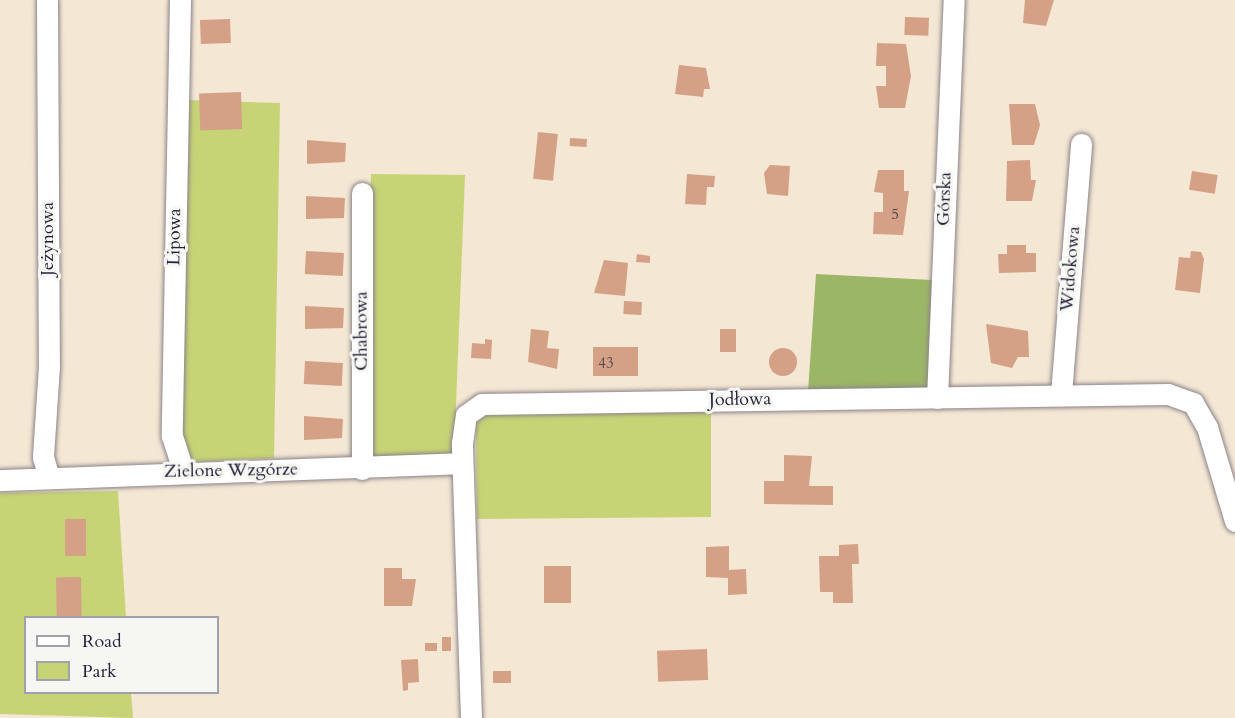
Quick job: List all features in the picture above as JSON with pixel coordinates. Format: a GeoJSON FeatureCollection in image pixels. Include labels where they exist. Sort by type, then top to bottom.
{"type":"FeatureCollection","features":[{"type":"Feature","properties":{"kind":"street","name":"Jeżynowa"},"geometry":{"type":"LineString","coordinates":[[47,0],[49,366],[44,457],[49,478]]}},
{"type":"Feature","properties":{"kind":"street","name":"Lipowa"},"geometry":{"type":"LineString","coordinates":[[180,0],[172,436],[184,472]]}},
{"type":"Feature","properties":{"kind":"street","name":"Górska"},"geometry":{"type":"LineString","coordinates":[[937,398],[954,0]]}},
{"type":"Feature","properties":{"kind":"street","name":"Widokowa"},"geometry":{"type":"LineString","coordinates":[[1061,394],[1081,144]]}},
{"type":"Feature","properties":{"kind":"street","name":"Chabrowa"},"geometry":{"type":"LineString","coordinates":[[362,193],[362,469]]}},
{"type":"Feature","properties":{"kind":"street","name":"Jodłowa"},"geometry":{"type":"LineString","coordinates":[[471,718],[462,463],[466,415],[482,404],[1168,394],[1193,403],[1207,427],[1235,521]]}},
{"type":"Feature","properties":{"kind":"street","name":"Zielone Wzgórze"},"geometry":{"type":"LineString","coordinates":[[0,480],[184,472],[362,469],[462,463]]}},
{"type":"Feature","properties":{"kind":"green space"},"geometry":{"type":"Polygon","coordinates":[[[185,100],[280,103],[274,458],[190,462],[179,434],[185,100]]]}},
{"type":"Feature","properties":{"kind":"green space"},"geometry":{"type":"Polygon","coordinates":[[[371,174],[465,175],[454,457],[373,457],[365,441],[371,174]]]}},
{"type":"Feature","properties":{"kind":"green space"},"geometry":{"type":"Polygon","coordinates":[[[816,274],[932,280],[931,387],[808,392],[816,274]]]}},
{"type":"Feature","properties":{"kind":"green space"},"geometry":{"type":"Polygon","coordinates":[[[711,405],[711,517],[477,519],[476,423],[497,408],[711,405]]]}},
{"type":"Feature","properties":{"kind":"green space"},"geometry":{"type":"Polygon","coordinates":[[[118,491],[126,616],[24,616],[24,694],[131,694],[133,718],[0,714],[0,493],[118,491]]]}},
{"type":"Feature","properties":{"kind":"building"},"geometry":{"type":"Polygon","coordinates":[[[1025,0],[1054,0],[1046,26],[1023,23],[1025,0]]]}},
{"type":"Feature","properties":{"kind":"building"},"geometry":{"type":"Polygon","coordinates":[[[905,17],[929,18],[928,36],[904,35],[905,17]]]}},
{"type":"Feature","properties":{"kind":"building"},"geometry":{"type":"Polygon","coordinates":[[[230,19],[231,43],[201,44],[200,20],[230,19]]]}},
{"type":"Feature","properties":{"kind":"building"},"geometry":{"type":"Polygon","coordinates":[[[877,43],[906,44],[911,76],[905,108],[879,108],[876,86],[886,86],[886,66],[876,66],[877,43]]]}},
{"type":"Feature","properties":{"kind":"building"},"geometry":{"type":"Polygon","coordinates":[[[679,65],[706,68],[710,89],[704,89],[703,97],[675,94],[679,65]]]}},
{"type":"Feature","properties":{"kind":"building"},"geometry":{"type":"Polygon","coordinates":[[[241,92],[242,129],[200,130],[199,93],[241,92]]]}},
{"type":"Feature","properties":{"kind":"building"},"geometry":{"type":"Polygon","coordinates":[[[1009,104],[1035,104],[1040,125],[1034,145],[1012,145],[1009,104]]]}},
{"type":"Feature","properties":{"kind":"building"},"geometry":{"type":"Polygon","coordinates":[[[538,132],[558,134],[553,181],[533,179],[538,132]]]}},
{"type":"Feature","properties":{"kind":"building"},"geometry":{"type":"Polygon","coordinates":[[[570,138],[587,139],[587,147],[570,146],[570,138]]]}},
{"type":"Feature","properties":{"kind":"building"},"geometry":{"type":"Polygon","coordinates":[[[307,140],[346,143],[345,162],[307,164],[307,140]]]}},
{"type":"Feature","properties":{"kind":"building"},"geometry":{"type":"Polygon","coordinates":[[[1030,160],[1031,180],[1036,180],[1032,201],[1006,201],[1007,161],[1030,160]]]}},
{"type":"Feature","properties":{"kind":"building"},"geometry":{"type":"Polygon","coordinates":[[[770,165],[790,166],[788,196],[767,194],[764,173],[770,165]]]}},
{"type":"Feature","properties":{"kind":"building"},"geometry":{"type":"Polygon","coordinates":[[[878,170],[904,170],[904,191],[909,191],[903,235],[873,234],[874,212],[883,212],[883,193],[874,192],[878,170]]]}},
{"type":"Feature","properties":{"kind":"building"},"geometry":{"type":"Polygon","coordinates":[[[1192,171],[1218,175],[1215,194],[1189,190],[1192,171]]]}},
{"type":"Feature","properties":{"kind":"building"},"geometry":{"type":"Polygon","coordinates":[[[687,174],[715,176],[714,187],[707,187],[706,205],[685,204],[687,174]]]}},
{"type":"Feature","properties":{"kind":"building"},"geometry":{"type":"Polygon","coordinates":[[[306,196],[345,198],[344,218],[306,219],[306,196]]]}},
{"type":"Feature","properties":{"kind":"building"},"geometry":{"type":"Polygon","coordinates":[[[1007,245],[1026,245],[1026,253],[1036,253],[1036,272],[999,273],[998,254],[1007,254],[1007,245]]]}},
{"type":"Feature","properties":{"kind":"building"},"geometry":{"type":"Polygon","coordinates":[[[306,251],[344,253],[343,276],[305,274],[306,251]]]}},
{"type":"Feature","properties":{"kind":"building"},"geometry":{"type":"Polygon","coordinates":[[[1191,251],[1201,252],[1204,259],[1200,293],[1175,290],[1179,257],[1190,258],[1191,251]]]}},
{"type":"Feature","properties":{"kind":"building"},"geometry":{"type":"Polygon","coordinates":[[[637,254],[650,256],[650,263],[636,262],[637,254]]]}},
{"type":"Feature","properties":{"kind":"building"},"geometry":{"type":"Polygon","coordinates":[[[604,260],[628,263],[625,296],[594,293],[604,260]]]}},
{"type":"Feature","properties":{"kind":"building"},"geometry":{"type":"Polygon","coordinates":[[[624,301],[642,302],[641,315],[623,314],[624,301]]]}},
{"type":"Feature","properties":{"kind":"building"},"geometry":{"type":"Polygon","coordinates":[[[305,306],[344,308],[343,328],[305,329],[305,306]]]}},
{"type":"Feature","properties":{"kind":"building"},"geometry":{"type":"Polygon","coordinates":[[[986,324],[1028,331],[1029,357],[1018,357],[1012,368],[991,363],[986,324]]]}},
{"type":"Feature","properties":{"kind":"building"},"geometry":{"type":"Polygon","coordinates":[[[531,329],[549,331],[547,348],[559,349],[557,369],[528,362],[531,329]]]}},
{"type":"Feature","properties":{"kind":"building"},"geometry":{"type":"Polygon","coordinates":[[[720,329],[736,329],[736,352],[720,352],[720,329]]]}},
{"type":"Feature","properties":{"kind":"building"},"geometry":{"type":"Polygon","coordinates":[[[485,339],[492,340],[491,359],[471,358],[472,343],[485,344],[485,339]]]}},
{"type":"Feature","properties":{"kind":"building"},"geometry":{"type":"Polygon","coordinates":[[[593,347],[638,347],[638,376],[593,376],[593,347]]]}},
{"type":"Feature","properties":{"kind":"building"},"geometry":{"type":"Polygon","coordinates":[[[783,348],[793,352],[797,362],[793,372],[783,376],[773,372],[769,362],[773,352],[783,348]]]}},
{"type":"Feature","properties":{"kind":"building"},"geometry":{"type":"Polygon","coordinates":[[[305,361],[343,363],[342,386],[304,384],[305,361]]]}},
{"type":"Feature","properties":{"kind":"building"},"geometry":{"type":"Polygon","coordinates":[[[304,416],[343,419],[342,438],[304,440],[304,416]]]}},
{"type":"Feature","properties":{"kind":"building"},"geometry":{"type":"Polygon","coordinates":[[[784,455],[812,456],[809,486],[833,486],[833,505],[764,504],[764,481],[784,481],[784,455]]]}},
{"type":"Feature","properties":{"kind":"building"},"geometry":{"type":"Polygon","coordinates":[[[65,519],[86,519],[86,556],[65,556],[65,519]]]}},
{"type":"Feature","properties":{"kind":"building"},"geometry":{"type":"Polygon","coordinates":[[[858,544],[859,564],[852,564],[853,603],[833,603],[833,592],[820,592],[819,556],[839,556],[839,545],[858,544]]]}},
{"type":"Feature","properties":{"kind":"building"},"geometry":{"type":"Polygon","coordinates":[[[729,546],[729,570],[746,569],[747,594],[728,595],[728,578],[706,577],[706,547],[729,546]]]}},
{"type":"Feature","properties":{"kind":"building"},"geometry":{"type":"Polygon","coordinates":[[[544,566],[571,566],[571,603],[544,603],[544,566]]]}},
{"type":"Feature","properties":{"kind":"building"},"geometry":{"type":"Polygon","coordinates":[[[384,568],[402,568],[402,579],[416,579],[412,606],[384,606],[384,568]]]}},
{"type":"Feature","properties":{"kind":"building"},"geometry":{"type":"Polygon","coordinates":[[[56,577],[81,577],[82,616],[57,616],[56,577]]]}},
{"type":"Feature","properties":{"kind":"building"},"geometry":{"type":"Polygon","coordinates":[[[442,637],[451,637],[451,651],[442,651],[442,637]]]}},
{"type":"Feature","properties":{"kind":"building"},"geometry":{"type":"Polygon","coordinates":[[[425,643],[437,643],[437,651],[425,651],[425,643]]]}},
{"type":"Feature","properties":{"kind":"building"},"geometry":{"type":"Polygon","coordinates":[[[707,649],[708,680],[658,682],[657,651],[707,649]]]}},
{"type":"Feature","properties":{"kind":"building"},"geometry":{"type":"Polygon","coordinates":[[[418,659],[419,682],[408,683],[408,690],[403,691],[401,660],[418,659]]]}},
{"type":"Feature","properties":{"kind":"building"},"geometry":{"type":"Polygon","coordinates":[[[493,671],[511,671],[511,683],[493,683],[493,671]]]}}]}
